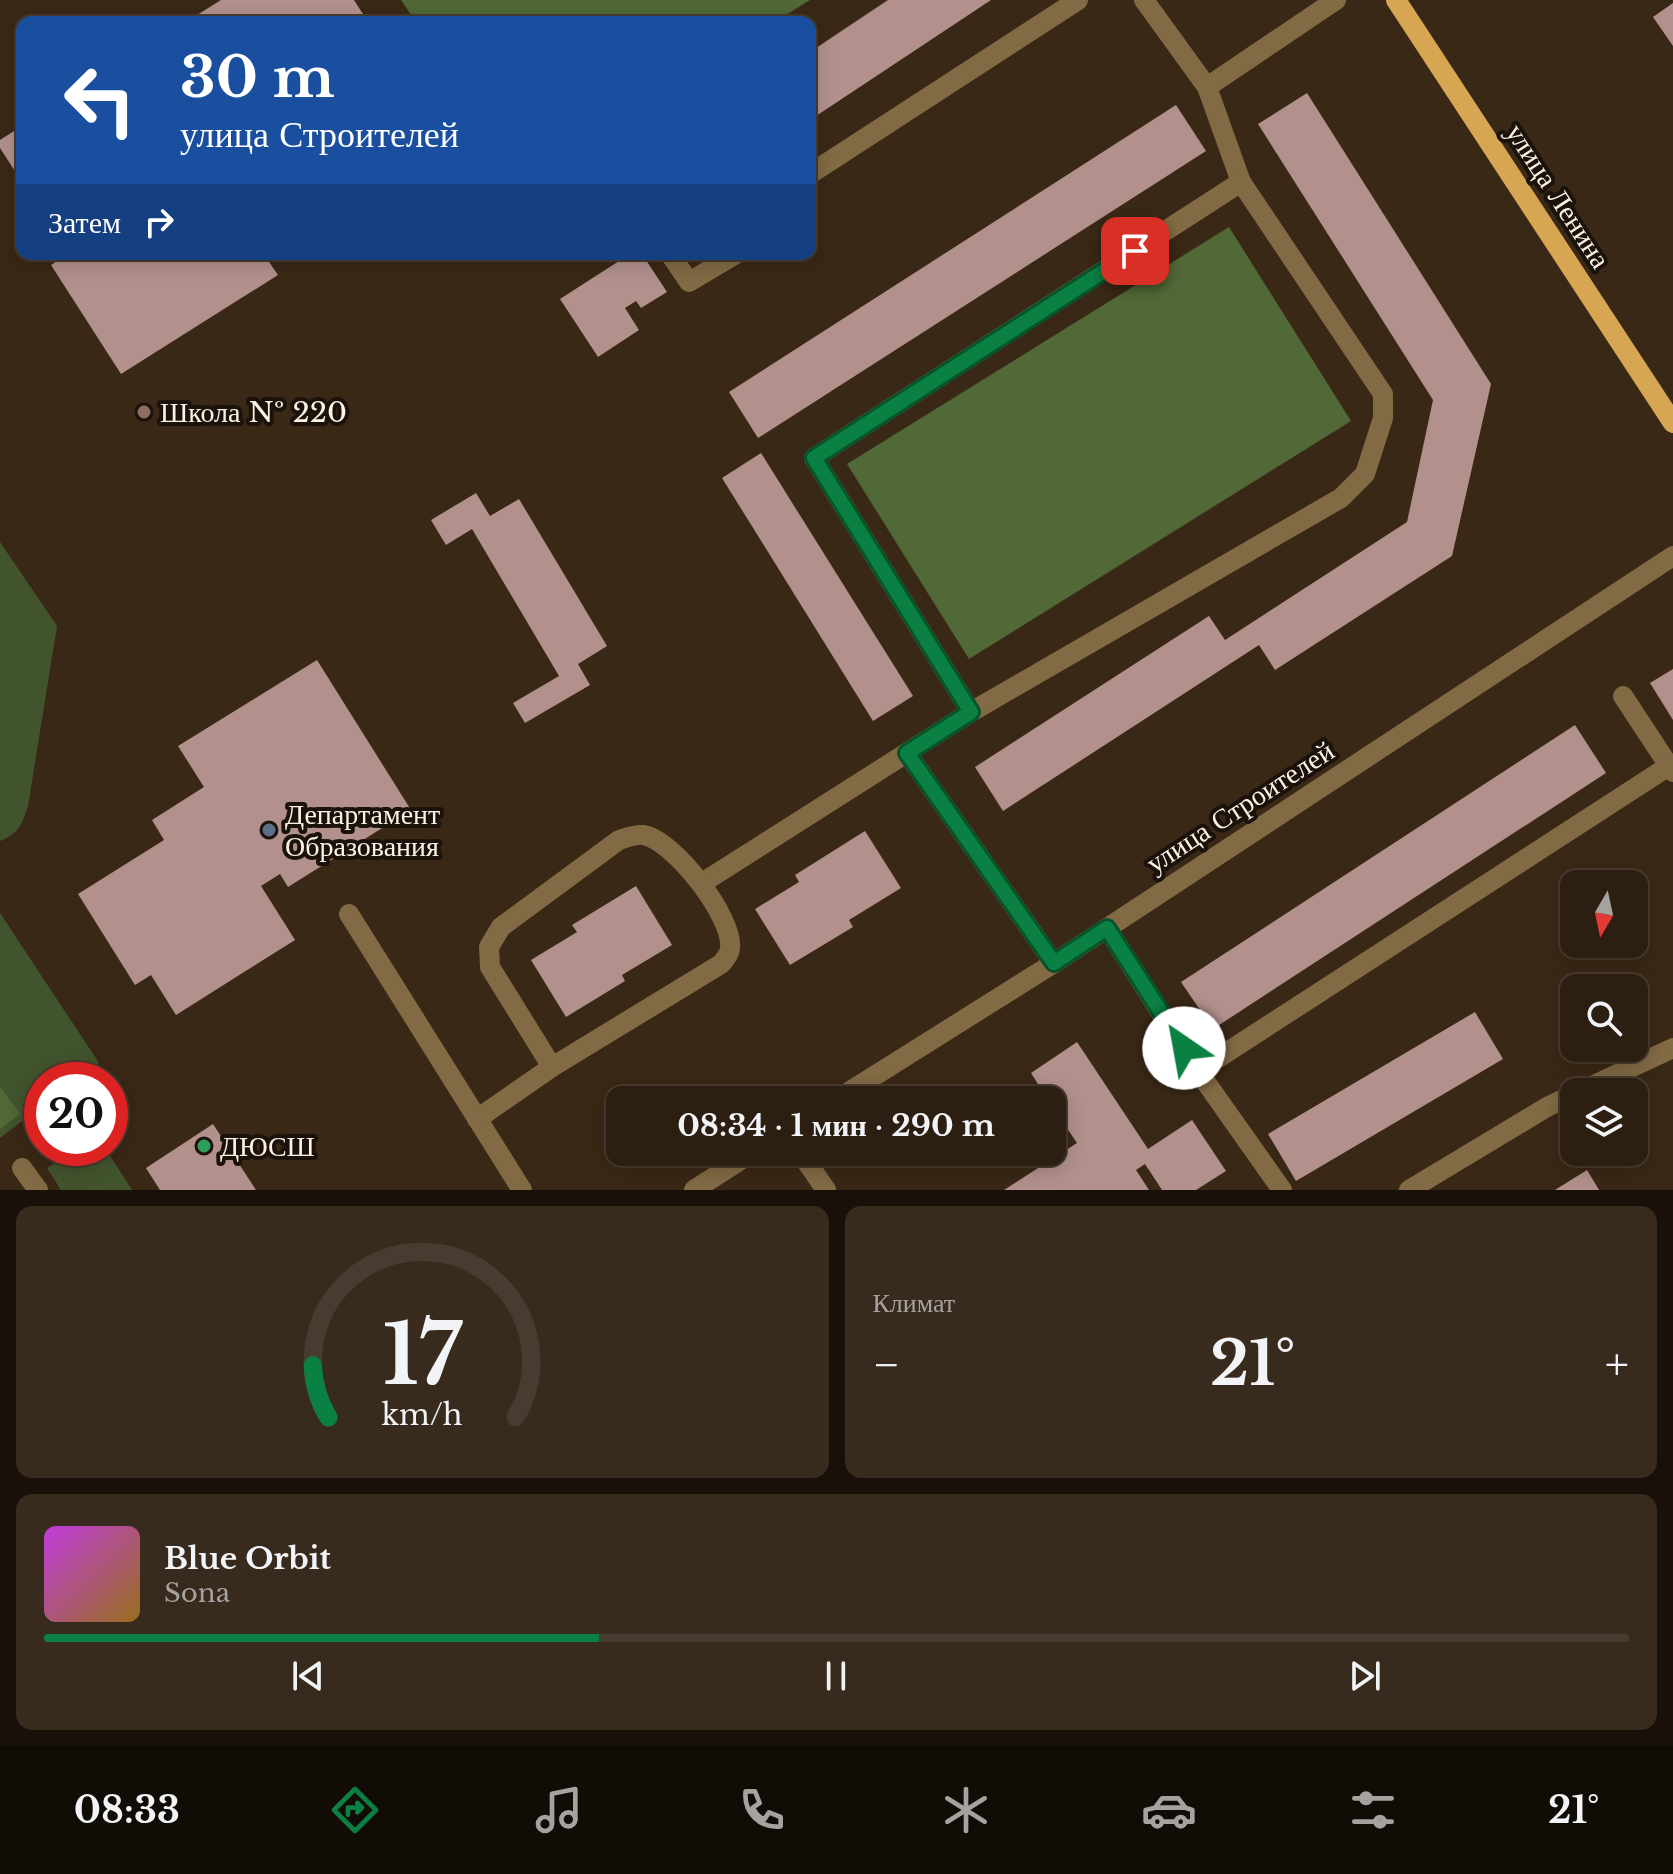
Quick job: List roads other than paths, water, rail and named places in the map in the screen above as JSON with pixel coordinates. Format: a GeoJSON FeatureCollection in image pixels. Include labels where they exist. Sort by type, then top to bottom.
{"type":"FeatureCollection","features":[{"type":"Feature","properties":{"kind":"main road","name":"улица Ленина"},"geometry":{"type":"LineString","coordinates":[[1396,0],[1673,423]]}},
{"type":"Feature","properties":{"kind":"street"},"geometry":{"type":"LineString","coordinates":[[816,170],[1078,0]]}},
{"type":"Feature","properties":{"kind":"street"},"geometry":{"type":"LineString","coordinates":[[702,883],[971,712],[1341,498],[1365,474],[1383,418],[1383,394],[1241,182],[1207,87],[1144,0]]}},
{"type":"Feature","properties":{"kind":"street"},"geometry":{"type":"LineString","coordinates":[[1207,87],[1336,0]]}},
{"type":"Feature","properties":{"kind":"street"},"geometry":{"type":"LineString","coordinates":[[971,712],[814,458],[1241,182]]}},
{"type":"Feature","properties":{"kind":"street"},"geometry":{"type":"LineString","coordinates":[[674,260],[689,282],[726,260]]}},
{"type":"Feature","properties":{"kind":"street","name":"улица Строителей"},"geometry":{"type":"LineString","coordinates":[[858,1086],[1054,963],[1673,556]]}},
{"type":"Feature","properties":{"kind":"street"},"geometry":{"type":"LineString","coordinates":[[1198,1071],[1671,769],[1623,696]]}},
{"type":"Feature","properties":{"kind":"street"},"geometry":{"type":"LineString","coordinates":[[907,753],[1054,963]]}},
{"type":"Feature","properties":{"kind":"street"},"geometry":{"type":"LineString","coordinates":[[477,1119],[552,1067],[721,964],[731,951],[730,935],[702,883],[663,842],[641,834],[619,840],[501,927],[489,947],[490,967],[552,1067]]}},
{"type":"Feature","properties":{"kind":"street"},"geometry":{"type":"LineString","coordinates":[[349,914],[522,1190]]}},
{"type":"Feature","properties":{"kind":"street"},"geometry":{"type":"LineString","coordinates":[[1107,928],[1198,1071],[1282,1190]]}},
{"type":"Feature","properties":{"kind":"street"},"geometry":{"type":"LineString","coordinates":[[1609,1078],[1673,1048]]}},
{"type":"Feature","properties":{"kind":"street"},"geometry":{"type":"LineString","coordinates":[[1409,1190],[1560,1101]]}},
{"type":"Feature","properties":{"kind":"street"},"geometry":{"type":"LineString","coordinates":[[694,1190],[731,1166]]}},
{"type":"Feature","properties":{"kind":"street"},"geometry":{"type":"LineString","coordinates":[[810,1166],[826,1190]]}},
{"type":"Feature","properties":{"kind":"street"},"geometry":{"type":"LineString","coordinates":[[22,1168],[38,1190]]}},
{"type":"Feature","properties":{"kind":"place","name":"Школа № 220"},"geometry":{"type":"Point","coordinates":[144,412]}},
{"type":"Feature","properties":{"kind":"place","name":"Департамент Образования"},"geometry":{"type":"Point","coordinates":[269,830]}},
{"type":"Feature","properties":{"kind":"place","name":"ДЮСШ"},"geometry":{"type":"Point","coordinates":[204,1146]}}]}
